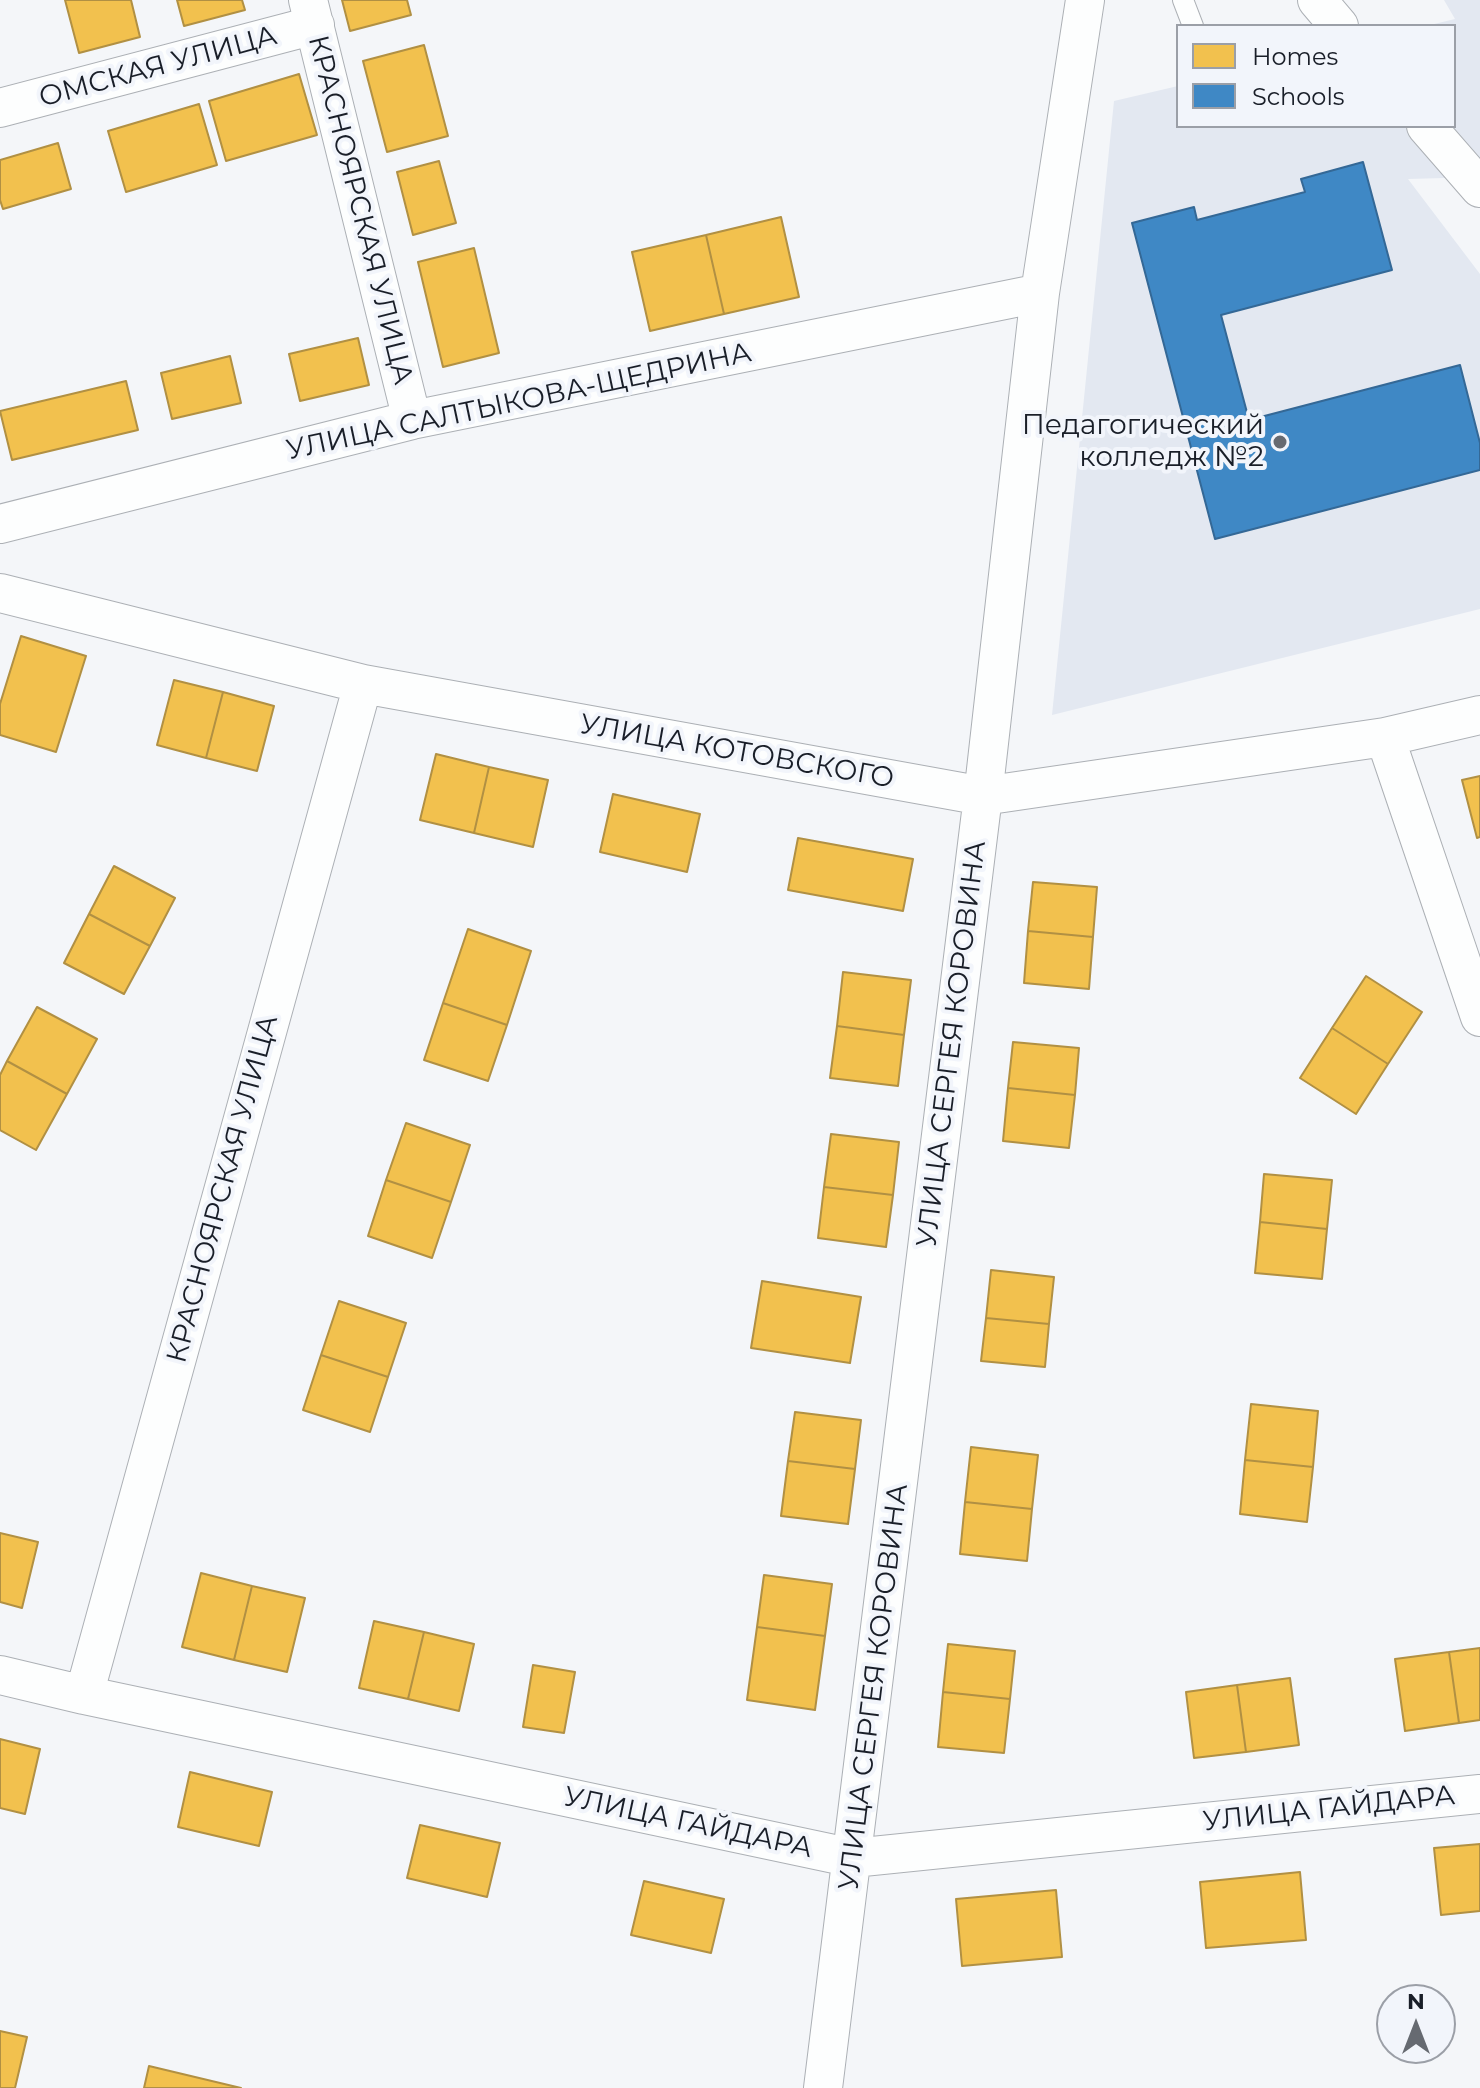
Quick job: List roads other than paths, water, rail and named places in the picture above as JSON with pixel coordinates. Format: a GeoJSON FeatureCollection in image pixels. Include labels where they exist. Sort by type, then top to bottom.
{"type":"FeatureCollection","features":[{"type":"Feature","properties":{"kind":"street","name":"УЛИЦА СЕРГЕЯ КОРОВИНА"},"geometry":{"type":"LineString","coordinates":[[823,2088],[983,796],[1040,293],[1085,0]]}},
{"type":"Feature","properties":{"kind":"street"},"geometry":{"type":"LineString","coordinates":[[1317,0],[1337,24]]}},
{"type":"Feature","properties":{"kind":"street","name":"ОМСКАЯ УЛИЦА"},"geometry":{"type":"LineString","coordinates":[[0,108],[312,13]]}},
{"type":"Feature","properties":{"kind":"street","name":"КРАСНОЯРСКАЯ УЛИЦА"},"geometry":{"type":"LineString","coordinates":[[312,13],[412,420]]}},
{"type":"Feature","properties":{"kind":"street"},"geometry":{"type":"LineString","coordinates":[[1428,128],[1480,188]]}},
{"type":"Feature","properties":{"kind":"street","name":"УЛИЦА САЛТЫКОВА-ЩЕДРИНА"},"geometry":{"type":"LineString","coordinates":[[0,524],[412,420],[1040,293]]}},
{"type":"Feature","properties":{"kind":"street","name":"УЛИЦА КОТОВСКОГО"},"geometry":{"type":"LineString","coordinates":[[0,593],[363,684],[983,796],[1385,737],[1480,715]]}},
{"type":"Feature","properties":{"kind":"street","name":"КРАСНОЯРСКАЯ УЛИЦА"},"geometry":{"type":"LineString","coordinates":[[84,1695],[363,684]]}},
{"type":"Feature","properties":{"kind":"street"},"geometry":{"type":"LineString","coordinates":[[1385,737],[1480,1017]]}},
{"type":"Feature","properties":{"kind":"street","name":"УЛИЦА ГАЙДАРА"},"geometry":{"type":"LineString","coordinates":[[0,1675],[853,1858],[1480,1794]]}},
{"type":"Feature","properties":{"kind":"lane"},"geometry":{"type":"LineString","coordinates":[[1183,0],[1192,24]]}},
{"type":"Feature","properties":{"kind":"place","name":"Педагогический колледж №2"},"geometry":{"type":"Point","coordinates":[1280,442]}}]}
